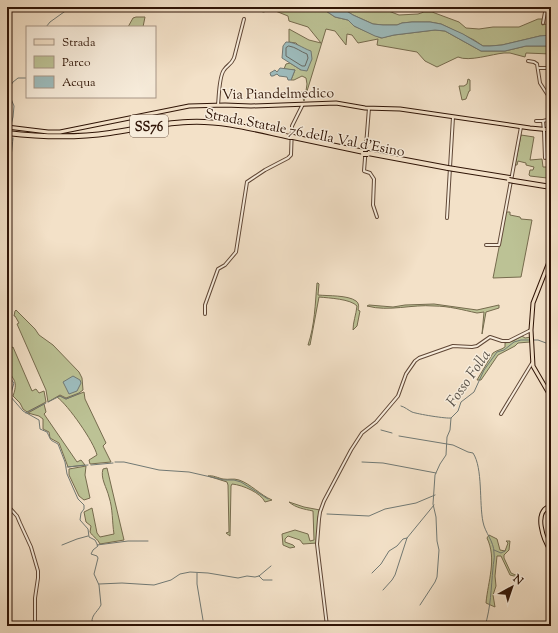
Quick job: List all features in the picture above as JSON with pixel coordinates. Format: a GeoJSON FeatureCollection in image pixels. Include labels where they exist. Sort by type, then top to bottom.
{"type":"FeatureCollection","features":[{"type":"Feature","properties":{"kind":"highway","name":"Strada Statale 76 della Val d'Esino"},"geometry":{"type":"LineString","coordinates":[[7,134],[78,136],[110,133],[162,124],[198,122],[218,123],[453,170],[551,186]]}},
{"type":"Feature","properties":{"kind":"main road","name":"Via Piandelmedico"},"geometry":{"type":"LineString","coordinates":[[9,127],[60,132],[189,106],[251,106],[336,103],[369,108],[400,109],[551,130]]}},
{"type":"Feature","properties":{"kind":"main road"},"geometry":{"type":"LineString","coordinates":[[551,257],[533,302],[531,330],[532,362],[536,372],[551,397]]}},
{"type":"Feature","properties":{"kind":"main road"},"geometry":{"type":"LineString","coordinates":[[551,506],[544,510],[541,524],[544,539],[551,551]]}},
{"type":"Feature","properties":{"kind":"street"},"geometry":{"type":"LineString","coordinates":[[543,22],[546,7]]}},
{"type":"Feature","properties":{"kind":"street"},"geometry":{"type":"LineString","coordinates":[[218,105],[222,75],[224,69],[234,58],[244,19]]}},
{"type":"Feature","properties":{"kind":"street"},"geometry":{"type":"LineString","coordinates":[[528,61],[536,63],[541,86],[551,100]]}},
{"type":"Feature","properties":{"kind":"street"},"geometry":{"type":"LineString","coordinates":[[538,68],[551,68]]}},
{"type":"Feature","properties":{"kind":"street"},"geometry":{"type":"LineString","coordinates":[[204,314],[205,305],[218,269],[236,252],[247,182],[291,155],[292,126],[303,104]]}},
{"type":"Feature","properties":{"kind":"street"},"geometry":{"type":"LineString","coordinates":[[369,108],[364,171],[370,173],[374,179],[373,205],[377,217]]}},
{"type":"Feature","properties":{"kind":"street"},"geometry":{"type":"LineString","coordinates":[[447,218],[453,117]]}},
{"type":"Feature","properties":{"kind":"street"},"geometry":{"type":"LineString","coordinates":[[536,120],[547,120]]}},
{"type":"Feature","properties":{"kind":"street"},"geometry":{"type":"LineString","coordinates":[[543,121],[544,158]]}},
{"type":"Feature","properties":{"kind":"street"},"geometry":{"type":"LineString","coordinates":[[486,245],[499,245],[521,127]]}},
{"type":"Feature","properties":{"kind":"street"},"geometry":{"type":"LineString","coordinates":[[326,626],[317,544],[318,519],[324,500],[362,433],[376,422],[395,400],[398,396],[406,374],[415,361],[419,358],[453,346],[477,346],[490,337],[502,341],[509,341],[531,330]]}},
{"type":"Feature","properties":{"kind":"street"},"geometry":{"type":"LineString","coordinates":[[501,414],[532,362]]}},
{"type":"Feature","properties":{"kind":"street"},"geometry":{"type":"LineString","coordinates":[[7,505],[20,523],[31,547],[38,571],[35,598],[35,626]]}},
{"type":"Feature","properties":{"kind":"green space"},"geometry":{"type":"Polygon","coordinates":[[[254,7],[320,7],[335,17],[348,20],[354,26],[381,38],[435,30],[445,31],[481,51],[505,51],[526,46],[551,46],[551,54],[526,53],[525,57],[504,53],[468,59],[458,57],[437,67],[425,61],[417,52],[377,45],[378,39],[358,43],[352,35],[347,34],[346,45],[335,31],[326,29],[304,101],[302,96],[298,93],[306,91],[306,78],[302,76],[291,80],[295,70],[284,69],[286,64],[290,63],[301,70],[302,49],[296,43],[289,42],[289,29],[309,40],[321,43],[308,27],[289,21],[288,16],[273,10],[263,12],[254,7]]]}},
{"type":"Feature","properties":{"kind":"green space"},"geometry":{"type":"Polygon","coordinates":[[[340,7],[378,7],[399,15],[432,12],[459,22],[466,28],[479,29],[493,27],[519,27],[538,19],[543,19],[542,25],[551,23],[551,35],[540,36],[502,45],[483,46],[441,24],[430,22],[412,22],[397,25],[373,24],[340,7]]]}},
{"type":"Feature","properties":{"kind":"green space"},"geometry":{"type":"Polygon","coordinates":[[[145,17],[143,26],[129,26],[133,18],[145,17]]]}},
{"type":"Feature","properties":{"kind":"green space"},"geometry":{"type":"Polygon","coordinates":[[[468,79],[470,80],[470,91],[466,99],[462,100],[459,86],[464,86],[467,84],[468,79]]]}},
{"type":"Feature","properties":{"kind":"green space"},"geometry":{"type":"Polygon","coordinates":[[[521,135],[534,137],[530,160],[542,159],[543,167],[547,167],[547,178],[530,176],[530,170],[533,170],[534,167],[526,165],[526,163],[518,161],[517,165],[515,165],[521,135]]]}},
{"type":"Feature","properties":{"kind":"green space"},"geometry":{"type":"Polygon","coordinates":[[[506,212],[510,212],[510,215],[520,217],[521,219],[532,220],[521,277],[493,278],[506,212]]]}},
{"type":"Feature","properties":{"kind":"green space"},"geometry":{"type":"Polygon","coordinates":[[[317,283],[319,284],[318,295],[352,299],[358,303],[358,310],[360,311],[357,326],[353,330],[357,306],[345,300],[319,297],[310,345],[308,345],[313,322],[317,283]]]}},
{"type":"Feature","properties":{"kind":"green space"},"geometry":{"type":"Polygon","coordinates":[[[434,304],[477,310],[499,305],[499,308],[486,312],[482,334],[484,312],[477,313],[440,306],[375,308],[367,306],[393,307],[434,304]]]}},
{"type":"Feature","properties":{"kind":"green space"},"geometry":{"type":"Polygon","coordinates":[[[16,310],[39,335],[53,345],[79,372],[82,378],[83,390],[66,398],[60,395],[48,402],[46,390],[17,324],[19,323],[14,316],[16,310]]]}},
{"type":"Feature","properties":{"kind":"green space"},"geometry":{"type":"Polygon","coordinates":[[[522,336],[525,338],[531,337],[530,342],[518,343],[498,355],[481,380],[477,380],[493,353],[505,347],[505,343],[522,336]]]}},
{"type":"Feature","properties":{"kind":"green space"},"geometry":{"type":"Polygon","coordinates":[[[13,347],[32,391],[36,389],[39,393],[44,391],[46,402],[27,412],[13,396],[15,382],[7,366],[7,350],[13,347]]]}},
{"type":"Feature","properties":{"kind":"green space"},"geometry":{"type":"Polygon","coordinates":[[[84,392],[85,399],[106,443],[103,446],[111,462],[90,464],[89,460],[97,455],[95,449],[74,415],[57,397],[60,396],[66,399],[84,392]]]}},
{"type":"Feature","properties":{"kind":"green space"},"geometry":{"type":"Polygon","coordinates":[[[44,404],[46,412],[44,414],[77,462],[81,460],[85,465],[68,467],[59,443],[50,438],[49,432],[43,429],[43,419],[39,416],[28,413],[44,404]]]}},
{"type":"Feature","properties":{"kind":"green space"},"geometry":{"type":"Polygon","coordinates":[[[86,466],[85,475],[90,498],[84,500],[79,496],[69,475],[69,469],[86,466]]]}},
{"type":"Feature","properties":{"kind":"green space"},"geometry":{"type":"Polygon","coordinates":[[[107,468],[124,540],[100,544],[90,532],[91,526],[86,522],[84,512],[92,508],[97,533],[100,537],[114,534],[112,511],[102,476],[103,469],[107,468]]]}},
{"type":"Feature","properties":{"kind":"green space"},"geometry":{"type":"Polygon","coordinates":[[[208,476],[239,480],[248,484],[272,500],[265,502],[260,496],[251,490],[232,484],[230,536],[226,533],[229,532],[227,482],[208,476]]]}},
{"type":"Feature","properties":{"kind":"green space"},"geometry":{"type":"Polygon","coordinates":[[[289,502],[320,510],[318,517],[317,543],[303,544],[300,540],[288,536],[285,539],[285,542],[295,547],[290,548],[283,545],[282,534],[295,530],[308,534],[310,541],[314,540],[313,511],[297,507],[289,502]]]}},
{"type":"Feature","properties":{"kind":"green space"},"geometry":{"type":"Polygon","coordinates":[[[489,535],[497,539],[500,550],[505,551],[508,543],[506,541],[510,541],[509,550],[504,555],[504,558],[511,573],[522,578],[510,575],[501,556],[497,556],[495,576],[496,586],[493,595],[495,607],[486,603],[492,562],[490,546],[487,538],[489,535]]]}},
{"type":"Feature","properties":{"kind":"water"},"geometry":{"type":"Polygon","coordinates":[[[320,7],[340,7],[373,24],[397,25],[412,22],[430,22],[441,24],[463,34],[483,46],[502,45],[540,36],[551,35],[551,46],[526,46],[505,51],[481,51],[445,31],[435,30],[382,38],[354,26],[348,20],[335,17],[320,7]]]}},
{"type":"Feature","properties":{"kind":"water"},"geometry":{"type":"Polygon","coordinates":[[[286,42],[296,44],[311,51],[312,59],[307,71],[301,70],[282,58],[283,46],[286,42]]]}},
{"type":"Feature","properties":{"kind":"water"},"geometry":{"type":"Polygon","coordinates":[[[280,68],[295,70],[291,80],[277,74],[271,76],[270,73],[275,70],[277,72],[280,68]]]}},
{"type":"Feature","properties":{"kind":"water"},"geometry":{"type":"Polygon","coordinates":[[[73,376],[80,380],[81,383],[77,391],[69,394],[63,382],[73,376]]]}},
{"type":"Feature","properties":{"kind":"waterway"},"geometry":{"type":"LineString","coordinates":[[47,26],[71,7]]}},
{"type":"Feature","properties":{"kind":"waterway"},"geometry":{"type":"LineString","coordinates":[[11,125],[14,106],[9,94],[11,85],[18,78],[26,78]]}},
{"type":"Feature","properties":{"kind":"waterway"},"geometry":{"type":"LineString","coordinates":[[7,172],[13,138]]}},
{"type":"Feature","properties":{"kind":"waterway","name":"Fosso Folla"},"geometry":{"type":"LineString","coordinates":[[420,605],[437,577],[439,550],[436,517],[433,504],[435,475],[446,455],[447,437],[450,430],[451,418],[458,411],[461,402],[474,392],[484,370],[497,352],[504,350],[514,342],[521,340],[538,340],[551,343]]}},
{"type":"Feature","properties":{"kind":"waterway"},"geometry":{"type":"LineString","coordinates":[[7,374],[14,383],[10,396],[23,411],[39,420],[40,429],[47,432],[51,440],[58,444],[65,462],[67,474],[78,499],[84,505],[80,520],[88,529],[89,537],[95,540],[98,546],[91,554],[97,556],[98,558],[94,574],[99,585],[101,605],[93,617],[93,626]]}},
{"type":"Feature","properties":{"kind":"waterway"},"geometry":{"type":"LineString","coordinates":[[48,402],[60,396],[66,399],[80,393]]}},
{"type":"Feature","properties":{"kind":"waterway"},"geometry":{"type":"LineString","coordinates":[[26,413],[46,403]]}},
{"type":"Feature","properties":{"kind":"waterway"},"geometry":{"type":"LineString","coordinates":[[401,406],[415,413],[451,418]]}},
{"type":"Feature","properties":{"kind":"waterway"},"geometry":{"type":"LineString","coordinates":[[381,430],[392,433]]}},
{"type":"Feature","properties":{"kind":"waterway"},"geometry":{"type":"LineString","coordinates":[[399,436],[453,445],[473,453],[476,459],[480,476],[483,522],[494,549],[490,605],[485,626]]}},
{"type":"Feature","properties":{"kind":"waterway"},"geometry":{"type":"LineString","coordinates":[[115,462],[124,462],[159,470],[189,472],[224,480],[234,480],[241,482],[268,499]]}},
{"type":"Feature","properties":{"kind":"waterway"},"geometry":{"type":"LineString","coordinates":[[362,462],[383,463],[436,473]]}},
{"type":"Feature","properties":{"kind":"waterway"},"geometry":{"type":"LineString","coordinates":[[91,465],[113,463]]}},
{"type":"Feature","properties":{"kind":"waterway"},"geometry":{"type":"LineString","coordinates":[[67,467],[88,465]]}},
{"type":"Feature","properties":{"kind":"waterway"},"geometry":{"type":"LineString","coordinates":[[327,514],[369,516],[385,509],[416,503],[435,495]]}},
{"type":"Feature","properties":{"kind":"waterway"},"geometry":{"type":"LineString","coordinates":[[383,590],[395,575],[407,538],[434,505]]}},
{"type":"Feature","properties":{"kind":"waterway"},"geometry":{"type":"LineString","coordinates":[[62,545],[88,536]]}},
{"type":"Feature","properties":{"kind":"waterway"},"geometry":{"type":"LineString","coordinates":[[372,573],[381,564],[389,551],[397,546],[403,539],[407,538]]}},
{"type":"Feature","properties":{"kind":"waterway"},"geometry":{"type":"LineString","coordinates":[[97,545],[128,541],[148,541]]}},
{"type":"Feature","properties":{"kind":"waterway"},"geometry":{"type":"LineString","coordinates":[[494,550],[501,553],[505,551]]}},
{"type":"Feature","properties":{"kind":"waterway"},"geometry":{"type":"LineString","coordinates":[[99,584],[122,583],[154,585],[171,580],[180,574],[190,572],[208,573],[238,578],[247,576],[255,577],[259,576],[271,566]]}},
{"type":"Feature","properties":{"kind":"waterway"},"geometry":{"type":"LineString","coordinates":[[197,573],[197,584],[203,620]]}},
{"type":"Feature","properties":{"kind":"waterway"},"geometry":{"type":"LineString","coordinates":[[259,576],[263,580],[272,580]]}}]}
